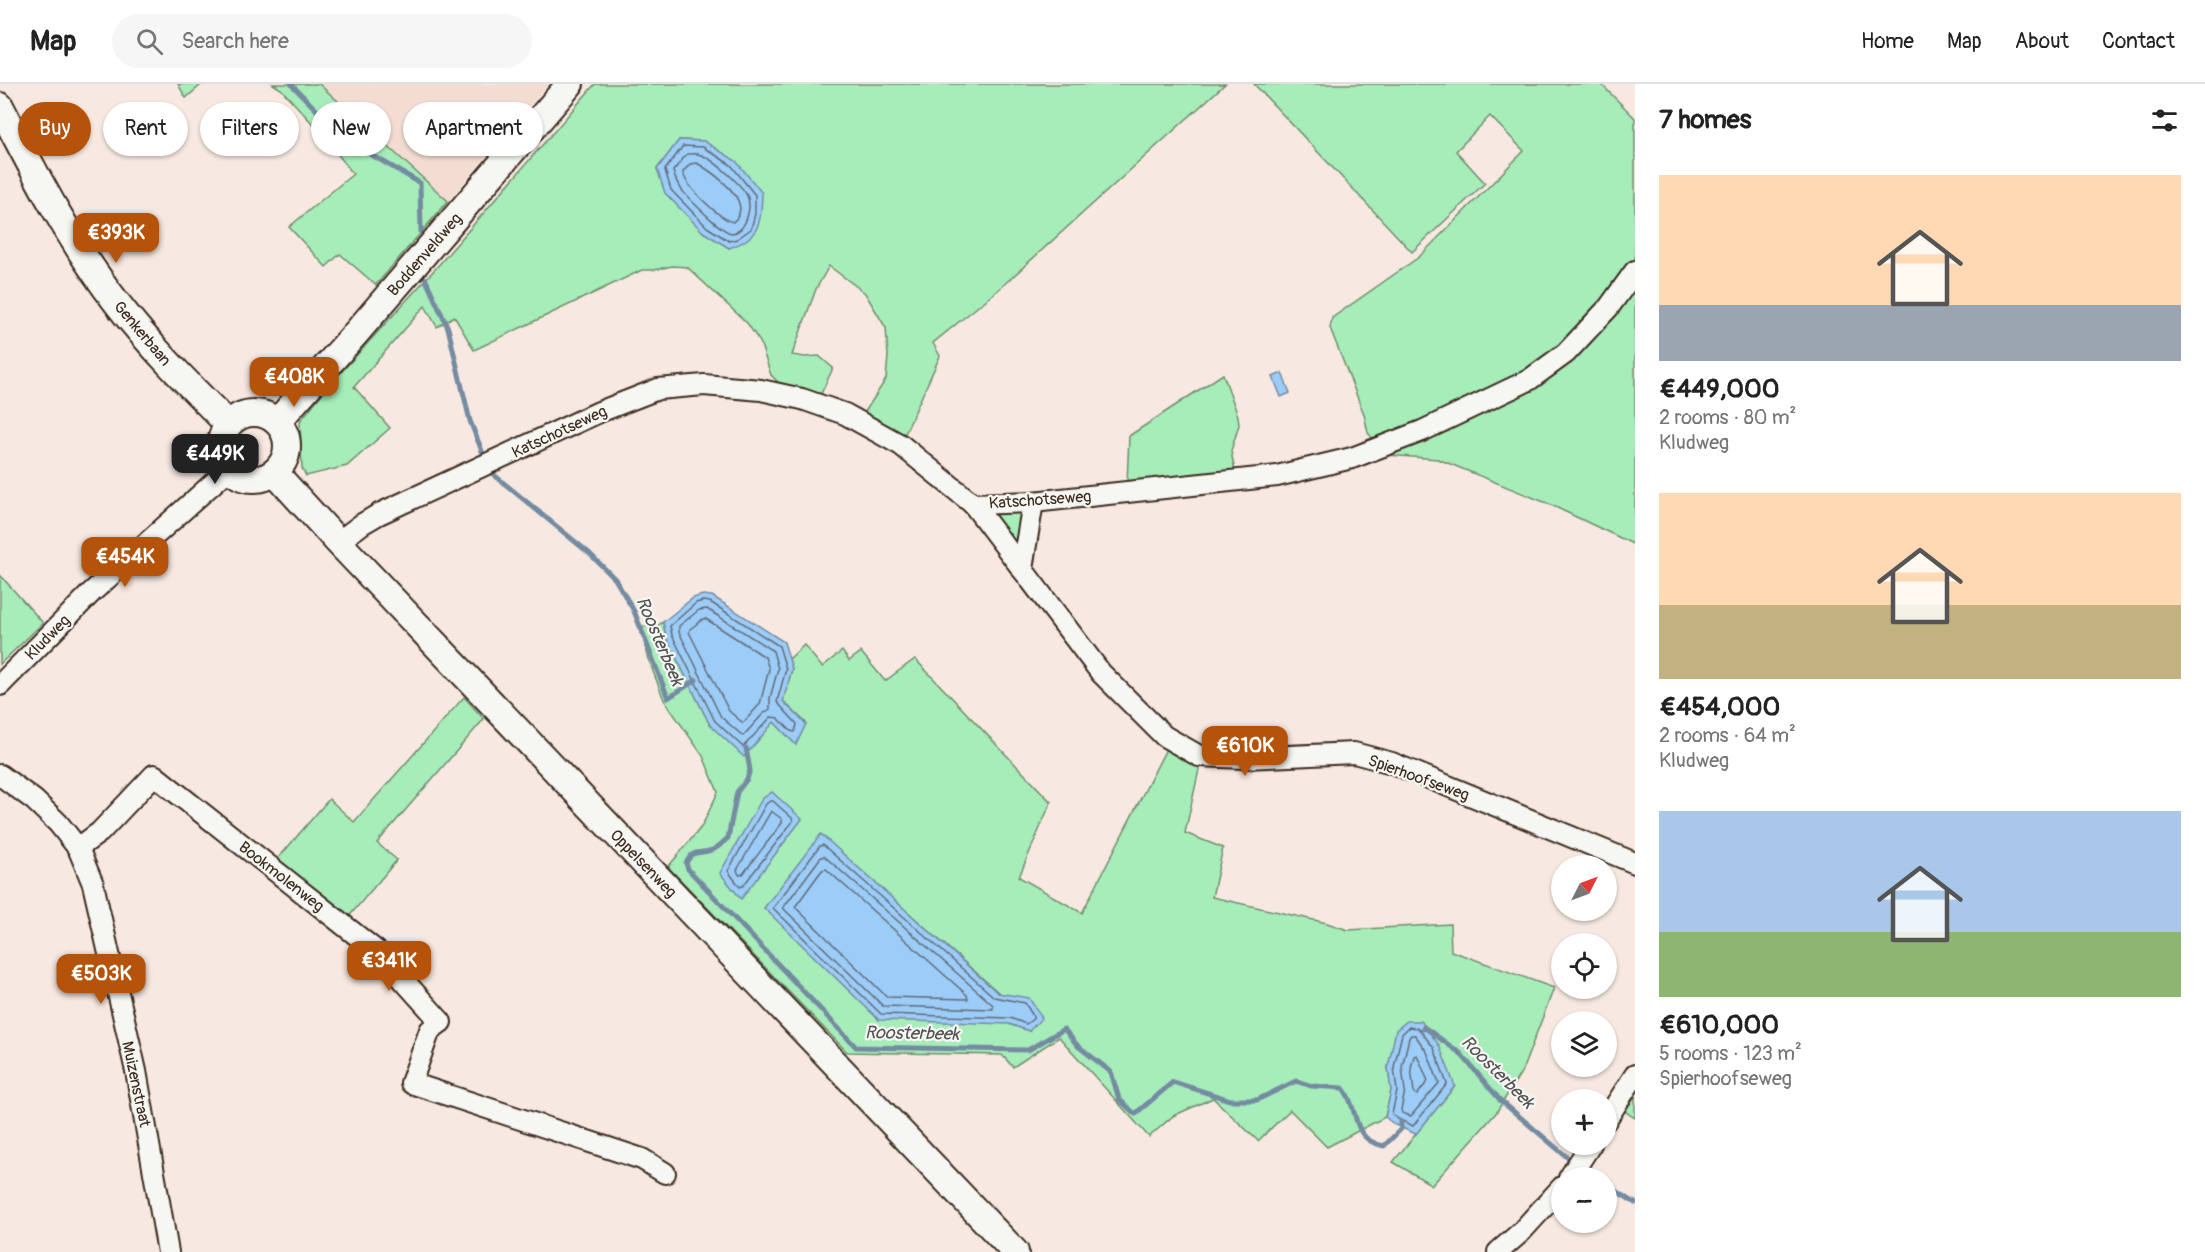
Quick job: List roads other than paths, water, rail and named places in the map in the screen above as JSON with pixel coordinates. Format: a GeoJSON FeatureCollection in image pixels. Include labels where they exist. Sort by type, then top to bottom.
{"type":"FeatureCollection","features":[{"type":"Feature","properties":{"kind":"street","name":"Boddenveldweg"},"geometry":{"type":"LineString","coordinates":[[277,422],[570,84]]}},
{"type":"Feature","properties":{"kind":"street","name":"Genkerbaan"},"geometry":{"type":"LineString","coordinates":[[0,106],[58,216],[103,283],[155,350],[228,424]]}},
{"type":"Feature","properties":{"kind":"street","name":"Katschotseweg"},"geometry":{"type":"LineString","coordinates":[[338,542],[379,514],[599,411],[658,389],[704,385],[761,390],[802,399],[845,414],[901,445],[973,504],[1033,502],[1276,476],[1352,458],[1402,438],[1528,380],[1566,353],[1609,307],[1635,271]]}},
{"type":"Feature","properties":{"kind":"street"},"geometry":{"type":"LineString","coordinates":[[252,412],[266,414],[277,422],[285,433],[288,448],[285,461],[275,473],[257,480],[237,476],[223,459],[220,447],[222,435],[228,424],[239,416],[252,412]]}},
{"type":"Feature","properties":{"kind":"street","name":"Kludweg"},"geometry":{"type":"LineString","coordinates":[[0,685],[92,592],[229,469]]}},
{"type":"Feature","properties":{"kind":"street","name":"Oppelsenweg"},"geometry":{"type":"LineString","coordinates":[[275,473],[338,542],[1015,1252]]}},
{"type":"Feature","properties":{"kind":"street"},"geometry":{"type":"LineString","coordinates":[[1022,569],[1033,502]]}},
{"type":"Feature","properties":{"kind":"street","name":"Spierhoofseweg"},"geometry":{"type":"LineString","coordinates":[[973,504],[1101,673],[1164,736],[1199,756],[1244,758],[1354,753],[1392,763],[1635,863]]}},
{"type":"Feature","properties":{"kind":"street","name":"Muizenstraat"},"geometry":{"type":"LineString","coordinates":[[0,775],[42,807],[78,848],[98,902],[108,955],[136,1071],[168,1252]]}},
{"type":"Feature","properties":{"kind":"street","name":"Bookmolenweg"},"geometry":{"type":"LineString","coordinates":[[78,848],[100,832],[154,775],[379,953],[441,1022],[430,1030],[411,1083],[642,1159],[665,1173]]}},
{"type":"Feature","properties":{"kind":"street"},"geometry":{"type":"LineString","coordinates":[[1617,1103],[1635,1075]]}},
{"type":"Feature","properties":{"kind":"street"},"geometry":{"type":"LineString","coordinates":[[1498,1252],[1521,1232],[1551,1198]]}},
{"type":"Feature","properties":{"kind":"water"},"geometry":{"type":"Polygon","coordinates":[[[679,140],[704,141],[736,161],[762,193],[761,213],[757,228],[747,239],[729,248],[703,232],[665,193],[657,169],[679,140]]]}},
{"type":"Feature","properties":{"kind":"water"},"geometry":{"type":"Polygon","coordinates":[[[1282,373],[1290,393],[1281,397],[1273,377],[1282,373]]]}},
{"type":"Feature","properties":{"kind":"water"},"geometry":{"type":"Polygon","coordinates":[[[703,595],[712,596],[784,642],[792,669],[783,701],[806,724],[796,745],[774,722],[744,757],[710,725],[666,637],[663,622],[693,598],[703,595]]]}},
{"type":"Feature","properties":{"kind":"water"},"geometry":{"type":"Polygon","coordinates":[[[772,792],[802,819],[741,899],[720,873],[762,799],[772,792]]]}},
{"type":"Feature","properties":{"kind":"water"},"geometry":{"type":"Polygon","coordinates":[[[821,834],[998,993],[1029,998],[1042,1018],[1029,1031],[1009,1024],[879,1020],[764,908],[821,834]]]}},
{"type":"Feature","properties":{"kind":"water"},"geometry":{"type":"Polygon","coordinates":[[[1407,1021],[1421,1021],[1439,1045],[1455,1086],[1416,1134],[1395,1125],[1385,1117],[1391,1091],[1388,1067],[1396,1030],[1407,1021]]]}},
{"type":"Feature","properties":{"kind":"waterway","name":"Roosterbeek"},"geometry":{"type":"LineString","coordinates":[[291,84],[346,140],[420,183],[421,232]]}},
{"type":"Feature","properties":{"kind":"waterway","name":"Roosterbeek"},"geometry":{"type":"LineString","coordinates":[[425,278],[448,328],[470,421],[482,451]]}},
{"type":"Feature","properties":{"kind":"waterway","name":"Roosterbeek"},"geometry":{"type":"LineString","coordinates":[[494,475],[589,553],[615,579],[634,611],[668,698],[696,680]]}},
{"type":"Feature","properties":{"kind":"waterway","name":"Roosterbeek"},"geometry":{"type":"LineString","coordinates":[[746,748],[750,770],[747,779],[737,792],[728,838],[714,849],[692,855],[686,863],[688,869],[856,1047],[1028,1050],[1064,1029],[1078,1046],[1111,1072],[1119,1099],[1135,1114],[1173,1082],[1230,1100],[1257,1100],[1296,1081],[1312,1086],[1343,1088],[1360,1131],[1373,1142],[1384,1146],[1401,1129],[1401,1122]]}},
{"type":"Feature","properties":{"kind":"waterway","name":"Roosterbeek"},"geometry":{"type":"LineString","coordinates":[[1423,1029],[1424,1027],[1460,1053],[1500,1100],[1567,1157]]}},
{"type":"Feature","properties":{"kind":"waterway","name":"Roosterbeek"},"geometry":{"type":"LineString","coordinates":[[1617,1191],[1635,1203]]}}]}
